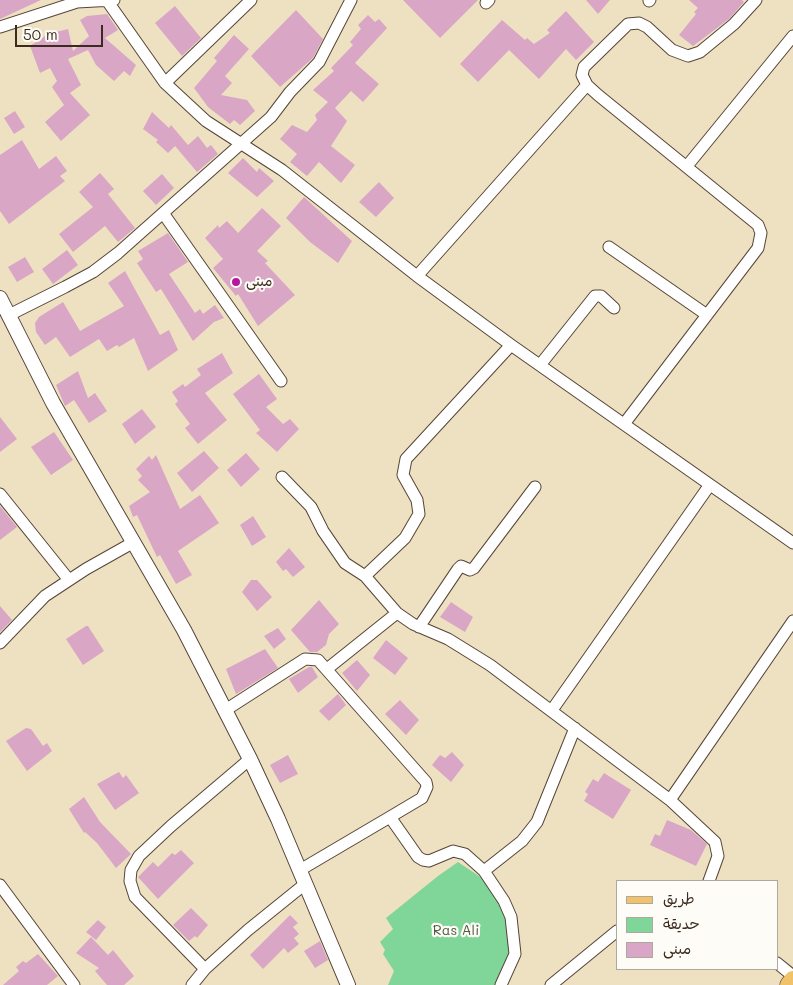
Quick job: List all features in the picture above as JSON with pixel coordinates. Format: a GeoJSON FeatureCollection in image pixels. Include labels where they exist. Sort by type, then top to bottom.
{"type":"FeatureCollection","features":[{"type":"Feature","properties":{"kind":"main road"},"geometry":{"type":"LineString","coordinates":[[789,985],[793,980]]}},
{"type":"Feature","properties":{"kind":"street"},"geometry":{"type":"LineString","coordinates":[[165,83],[251,0]]}},
{"type":"Feature","properties":{"kind":"street"},"geometry":{"type":"LineString","coordinates":[[9,315],[93,272],[271,117],[290,92],[319,62],[351,0]]}},
{"type":"Feature","properties":{"kind":"street"},"geometry":{"type":"LineString","coordinates":[[624,424],[758,248],[761,233],[758,225],[587,85],[582,75],[584,68],[628,24],[638,23],[647,27],[672,50],[688,56],[700,52],[734,24],[756,0]]}},
{"type":"Feature","properties":{"kind":"street"},"geometry":{"type":"LineString","coordinates":[[0,27],[76,1],[111,1],[165,83],[194,111],[240,144],[282,170],[417,276],[511,345],[709,486],[793,543]]}},
{"type":"Feature","properties":{"kind":"street"},"geometry":{"type":"LineString","coordinates":[[687,166],[793,36]]}},
{"type":"Feature","properties":{"kind":"street"},"geometry":{"type":"LineString","coordinates":[[417,276],[587,85]]}},
{"type":"Feature","properties":{"kind":"street"},"geometry":{"type":"LineString","coordinates":[[163,213],[281,381]]}},
{"type":"Feature","properties":{"kind":"street"},"geometry":{"type":"LineString","coordinates":[[609,247],[707,315]]}},
{"type":"Feature","properties":{"kind":"street"},"geometry":{"type":"LineString","coordinates":[[540,365],[595,296],[601,296],[614,308]]}},
{"type":"Feature","properties":{"kind":"street"},"geometry":{"type":"LineString","coordinates":[[0,298],[53,403],[184,630],[250,760],[300,870],[348,985]]}},
{"type":"Feature","properties":{"kind":"street"},"geometry":{"type":"LineString","coordinates":[[365,576],[405,538],[420,514],[417,500],[403,475],[406,459],[511,345]]}},
{"type":"Feature","properties":{"kind":"street"},"geometry":{"type":"LineString","coordinates":[[282,477],[310,507],[345,563],[365,576],[397,613],[419,627],[448,639],[469,651],[552,710],[670,800],[715,842],[718,856],[709,880]]}},
{"type":"Feature","properties":{"kind":"street"},"geometry":{"type":"LineString","coordinates":[[552,710],[709,486]]}},
{"type":"Feature","properties":{"kind":"street"},"geometry":{"type":"LineString","coordinates":[[419,627],[458,568],[461,566],[470,570],[474,568],[535,487]]}},
{"type":"Feature","properties":{"kind":"street"},"geometry":{"type":"LineString","coordinates":[[0,494],[69,580]]}},
{"type":"Feature","properties":{"kind":"street"},"geometry":{"type":"LineString","coordinates":[[0,643],[32,608],[69,580],[134,542]]}},
{"type":"Feature","properties":{"kind":"street"},"geometry":{"type":"LineString","coordinates":[[327,669],[397,613]]}},
{"type":"Feature","properties":{"kind":"street"},"geometry":{"type":"LineString","coordinates":[[670,800],[793,621]]}},
{"type":"Feature","properties":{"kind":"street"},"geometry":{"type":"LineString","coordinates":[[224,711],[305,659],[318,660],[426,782],[427,787],[422,798],[300,870]]}},
{"type":"Feature","properties":{"kind":"street"},"geometry":{"type":"LineString","coordinates":[[484,871],[522,841],[537,822],[575,728]]}},
{"type":"Feature","properties":{"kind":"street"},"geometry":{"type":"LineString","coordinates":[[205,969],[135,898],[130,882],[131,870],[139,856],[171,826],[250,760]]}},
{"type":"Feature","properties":{"kind":"street"},"geometry":{"type":"LineString","coordinates":[[390,817],[418,857],[429,861],[457,851],[465,854],[484,871],[504,901],[511,917],[515,954],[501,985]]}},
{"type":"Feature","properties":{"kind":"street"},"geometry":{"type":"LineString","coordinates":[[192,985],[205,969],[255,924],[305,884]]}},
{"type":"Feature","properties":{"kind":"street"},"geometry":{"type":"LineString","coordinates":[[0,885],[74,985]]}},
{"type":"Feature","properties":{"kind":"street"},"geometry":{"type":"LineString","coordinates":[[554,984],[616,931]]}},
{"type":"Feature","properties":{"kind":"street"},"geometry":{"type":"LineString","coordinates":[[778,964],[793,976]]}},
{"type":"Feature","properties":{"kind":"green space","name":"Ras Ali"},"geometry":{"type":"Polygon","coordinates":[[[458,862],[482,878],[506,910],[515,952],[500,985],[388,985],[394,971],[383,954],[385,950],[380,942],[393,929],[386,918],[458,862]]]}},
{"type":"Feature","properties":{"kind":"building"},"geometry":{"type":"Polygon","coordinates":[[[0,0],[41,0],[0,19],[0,0]]]}},
{"type":"Feature","properties":{"kind":"building"},"geometry":{"type":"Polygon","coordinates":[[[403,0],[478,0],[440,38],[403,0]]]}},
{"type":"Feature","properties":{"kind":"building"},"geometry":{"type":"Polygon","coordinates":[[[586,0],[610,0],[598,14],[586,0]]]}},
{"type":"Feature","properties":{"kind":"building"},"geometry":{"type":"Polygon","coordinates":[[[689,0],[742,0],[744,2],[729,19],[693,46],[679,35],[696,14],[694,12],[698,8],[689,0]]]}},
{"type":"Feature","properties":{"kind":"building"},"geometry":{"type":"Polygon","coordinates":[[[175,6],[201,38],[182,56],[155,23],[175,6]]]}},
{"type":"Feature","properties":{"kind":"building"},"geometry":{"type":"Polygon","coordinates":[[[296,10],[323,39],[313,58],[280,87],[251,56],[296,10]]]}},
{"type":"Feature","properties":{"kind":"building"},"geometry":{"type":"Polygon","coordinates":[[[566,11],[594,42],[576,60],[566,49],[539,79],[509,50],[478,82],[460,64],[502,20],[525,40],[527,38],[534,44],[550,33],[547,30],[566,11]]]}},
{"type":"Feature","properties":{"kind":"building"},"geometry":{"type":"Polygon","coordinates":[[[107,14],[118,30],[105,38],[136,65],[130,76],[124,71],[114,81],[96,65],[88,50],[68,59],[81,85],[70,93],[90,115],[61,141],[45,122],[64,105],[52,87],[57,81],[50,68],[40,73],[30,46],[48,34],[68,29],[73,51],[89,36],[80,20],[87,16],[107,14]]]}},
{"type":"Feature","properties":{"kind":"building"},"geometry":{"type":"Polygon","coordinates":[[[368,15],[375,22],[379,19],[387,28],[355,63],[379,84],[363,102],[351,91],[335,108],[347,121],[331,146],[355,165],[341,183],[319,162],[307,176],[290,162],[297,154],[280,139],[292,125],[307,132],[317,120],[315,115],[328,102],[313,90],[334,71],[331,68],[353,45],[350,42],[361,29],[358,25],[368,15]]]}},
{"type":"Feature","properties":{"kind":"building"},"geometry":{"type":"Polygon","coordinates":[[[234,35],[249,49],[225,76],[232,83],[221,95],[247,100],[255,111],[240,125],[234,120],[230,124],[208,107],[194,88],[217,61],[214,58],[234,35]]]}},
{"type":"Feature","properties":{"kind":"building"},"geometry":{"type":"Polygon","coordinates":[[[15,111],[25,127],[14,134],[4,118],[15,111]]]}},
{"type":"Feature","properties":{"kind":"building"},"geometry":{"type":"Polygon","coordinates":[[[152,112],[169,128],[171,125],[188,145],[198,136],[207,148],[211,145],[218,154],[197,172],[175,146],[168,153],[156,142],[158,140],[143,129],[152,112]]]}},
{"type":"Feature","properties":{"kind":"building"},"geometry":{"type":"Polygon","coordinates":[[[22,140],[39,169],[56,156],[67,171],[60,176],[65,181],[9,224],[0,211],[0,155],[22,140]]]}},
{"type":"Feature","properties":{"kind":"building"},"geometry":{"type":"Polygon","coordinates":[[[243,158],[257,172],[259,168],[274,181],[257,197],[228,173],[243,158]]]}},
{"type":"Feature","properties":{"kind":"building"},"geometry":{"type":"Polygon","coordinates":[[[100,173],[114,189],[108,194],[135,228],[118,242],[105,226],[73,252],[59,234],[93,207],[79,192],[100,173]]]}},
{"type":"Feature","properties":{"kind":"building"},"geometry":{"type":"Polygon","coordinates":[[[162,174],[174,188],[156,205],[143,191],[162,174]]]}},
{"type":"Feature","properties":{"kind":"building"},"geometry":{"type":"Polygon","coordinates":[[[379,182],[394,198],[376,217],[359,202],[379,182]]]}},
{"type":"Feature","properties":{"kind":"building"},"geometry":{"type":"Polygon","coordinates":[[[304,197],[352,241],[338,263],[310,242],[286,218],[304,197]]]}},
{"type":"Feature","properties":{"kind":"building"},"geometry":{"type":"Polygon","coordinates":[[[262,208],[281,226],[257,251],[268,261],[265,263],[295,295],[258,326],[238,294],[236,296],[213,268],[223,259],[205,238],[218,225],[219,228],[227,221],[238,233],[262,208]]]}},
{"type":"Feature","properties":{"kind":"building"},"geometry":{"type":"Polygon","coordinates":[[[168,233],[188,262],[169,274],[195,313],[200,309],[203,314],[215,305],[224,318],[214,322],[193,341],[161,289],[156,292],[137,263],[143,259],[138,251],[168,233]]]}},
{"type":"Feature","properties":{"kind":"building"},"geometry":{"type":"Polygon","coordinates":[[[67,250],[78,265],[53,284],[42,269],[67,250]]]}},
{"type":"Feature","properties":{"kind":"building"},"geometry":{"type":"Polygon","coordinates":[[[25,257],[34,272],[17,282],[8,267],[25,257]]]}},
{"type":"Feature","properties":{"kind":"building"},"geometry":{"type":"Polygon","coordinates":[[[125,271],[160,335],[169,330],[178,350],[148,371],[134,338],[119,347],[117,345],[107,351],[99,339],[70,357],[56,337],[45,345],[36,332],[35,323],[39,317],[63,302],[80,331],[124,306],[108,283],[125,271]]]}},
{"type":"Feature","properties":{"kind":"building"},"geometry":{"type":"Polygon","coordinates":[[[222,353],[233,373],[205,393],[227,420],[198,444],[185,428],[190,424],[175,404],[178,401],[172,392],[183,384],[185,387],[201,375],[197,369],[222,353]]]}},
{"type":"Feature","properties":{"kind":"building"},"geometry":{"type":"Polygon","coordinates":[[[78,371],[88,398],[95,393],[107,411],[89,423],[74,400],[65,406],[56,385],[78,371]]]}},
{"type":"Feature","properties":{"kind":"building"},"geometry":{"type":"Polygon","coordinates":[[[259,374],[277,399],[266,407],[283,424],[290,419],[299,429],[277,452],[256,433],[260,430],[233,394],[259,374]]]}},
{"type":"Feature","properties":{"kind":"building"},"geometry":{"type":"Polygon","coordinates":[[[142,409],[156,427],[135,444],[122,424],[142,409]]]}},
{"type":"Feature","properties":{"kind":"building"},"geometry":{"type":"Polygon","coordinates":[[[0,417],[17,439],[0,452],[0,417]]]}},
{"type":"Feature","properties":{"kind":"building"},"geometry":{"type":"Polygon","coordinates":[[[54,432],[73,460],[51,475],[31,447],[54,432]]]}},
{"type":"Feature","properties":{"kind":"building"},"geometry":{"type":"Polygon","coordinates":[[[204,451],[219,468],[192,492],[177,473],[204,451]]]}},
{"type":"Feature","properties":{"kind":"building"},"geometry":{"type":"Polygon","coordinates":[[[246,453],[260,469],[241,487],[227,470],[246,453]]]}},
{"type":"Feature","properties":{"kind":"building"},"geometry":{"type":"Polygon","coordinates":[[[156,455],[180,509],[200,495],[219,523],[178,551],[192,575],[176,584],[160,555],[157,557],[137,515],[133,517],[129,506],[150,492],[138,480],[142,476],[136,469],[149,456],[152,460],[156,455]]]}},
{"type":"Feature","properties":{"kind":"building"},"geometry":{"type":"Polygon","coordinates":[[[0,506],[17,527],[0,540],[0,506]]]}},
{"type":"Feature","properties":{"kind":"building"},"geometry":{"type":"Polygon","coordinates":[[[253,516],[266,537],[252,546],[240,525],[253,516]]]}},
{"type":"Feature","properties":{"kind":"building"},"geometry":{"type":"Polygon","coordinates":[[[289,548],[305,567],[293,577],[286,569],[283,571],[276,562],[289,548]]]}},
{"type":"Feature","properties":{"kind":"building"},"geometry":{"type":"Polygon","coordinates":[[[251,580],[257,580],[272,597],[257,611],[242,592],[251,580]]]}},
{"type":"Feature","properties":{"kind":"building"},"geometry":{"type":"Polygon","coordinates":[[[319,600],[339,624],[329,634],[326,645],[317,652],[310,652],[291,630],[319,600]]]}},
{"type":"Feature","properties":{"kind":"building"},"geometry":{"type":"Polygon","coordinates":[[[451,602],[473,617],[465,632],[440,617],[451,602]]]}},
{"type":"Feature","properties":{"kind":"building"},"geometry":{"type":"Polygon","coordinates":[[[0,606],[12,620],[0,632],[0,606]]]}},
{"type":"Feature","properties":{"kind":"building"},"geometry":{"type":"Polygon","coordinates":[[[88,626],[104,651],[83,665],[66,639],[88,626]]]}},
{"type":"Feature","properties":{"kind":"building"},"geometry":{"type":"Polygon","coordinates":[[[278,628],[286,639],[274,649],[264,636],[278,628]]]}},
{"type":"Feature","properties":{"kind":"building"},"geometry":{"type":"Polygon","coordinates":[[[386,640],[408,658],[395,675],[373,658],[386,640]]]}},
{"type":"Feature","properties":{"kind":"building"},"geometry":{"type":"Polygon","coordinates":[[[265,649],[278,668],[236,694],[226,669],[265,649]]]}},
{"type":"Feature","properties":{"kind":"building"},"geometry":{"type":"Polygon","coordinates":[[[357,660],[370,675],[357,691],[342,673],[357,660]]]}},
{"type":"Feature","properties":{"kind":"building"},"geometry":{"type":"Polygon","coordinates":[[[312,667],[318,677],[298,693],[289,679],[312,667]]]}},
{"type":"Feature","properties":{"kind":"building"},"geometry":{"type":"Polygon","coordinates":[[[338,694],[346,705],[329,721],[319,711],[338,694]]]}},
{"type":"Feature","properties":{"kind":"building"},"geometry":{"type":"Polygon","coordinates":[[[400,700],[419,720],[406,735],[385,714],[400,700]]]}},
{"type":"Feature","properties":{"kind":"building"},"geometry":{"type":"Polygon","coordinates":[[[26,728],[31,729],[43,746],[47,743],[52,751],[27,771],[6,741],[26,728]]]}},
{"type":"Feature","properties":{"kind":"building"},"geometry":{"type":"Polygon","coordinates":[[[452,752],[464,765],[451,782],[432,765],[440,755],[445,758],[452,752]]]}},
{"type":"Feature","properties":{"kind":"building"},"geometry":{"type":"Polygon","coordinates":[[[288,755],[298,774],[280,783],[270,765],[288,755]]]}},
{"type":"Feature","properties":{"kind":"building"},"geometry":{"type":"Polygon","coordinates":[[[119,772],[123,778],[126,775],[139,793],[115,810],[97,784],[119,772]]]}},
{"type":"Feature","properties":{"kind":"building"},"geometry":{"type":"Polygon","coordinates":[[[604,773],[631,790],[613,819],[584,801],[588,794],[585,792],[593,779],[598,782],[604,773]]]}},
{"type":"Feature","properties":{"kind":"building"},"geometry":{"type":"Polygon","coordinates":[[[84,797],[100,822],[131,854],[116,868],[97,843],[84,833],[69,809],[84,797]]]}},
{"type":"Feature","properties":{"kind":"building"},"geometry":{"type":"Polygon","coordinates":[[[667,820],[691,830],[707,844],[696,866],[650,845],[655,834],[660,836],[667,820]]]}},
{"type":"Feature","properties":{"kind":"building"},"geometry":{"type":"Polygon","coordinates":[[[181,850],[194,863],[158,899],[138,877],[153,862],[158,867],[172,853],[175,855],[181,850]]]}},
{"type":"Feature","properties":{"kind":"building"},"geometry":{"type":"Polygon","coordinates":[[[191,908],[208,925],[197,938],[195,936],[189,941],[173,925],[191,908]]]}},
{"type":"Feature","properties":{"kind":"building"},"geometry":{"type":"Polygon","coordinates":[[[290,915],[298,923],[293,927],[299,934],[294,938],[299,944],[288,953],[284,948],[263,969],[250,955],[290,915]]]}},
{"type":"Feature","properties":{"kind":"building"},"geometry":{"type":"Polygon","coordinates":[[[98,920],[106,927],[96,940],[86,932],[98,920]]]}},
{"type":"Feature","properties":{"kind":"building"},"geometry":{"type":"Polygon","coordinates":[[[91,937],[108,955],[113,950],[134,976],[124,985],[107,985],[95,971],[99,968],[76,953],[91,937]]]}},
{"type":"Feature","properties":{"kind":"building"},"geometry":{"type":"Polygon","coordinates":[[[320,941],[328,960],[315,968],[304,951],[320,941]]]}},
{"type":"Feature","properties":{"kind":"building"},"geometry":{"type":"Polygon","coordinates":[[[38,954],[58,976],[47,985],[3,985],[19,971],[16,967],[23,961],[26,963],[38,954]]]}},
{"type":"Feature","properties":{"kind":"place","name":"مبنى"},"geometry":{"type":"Point","coordinates":[236,282]}}]}
